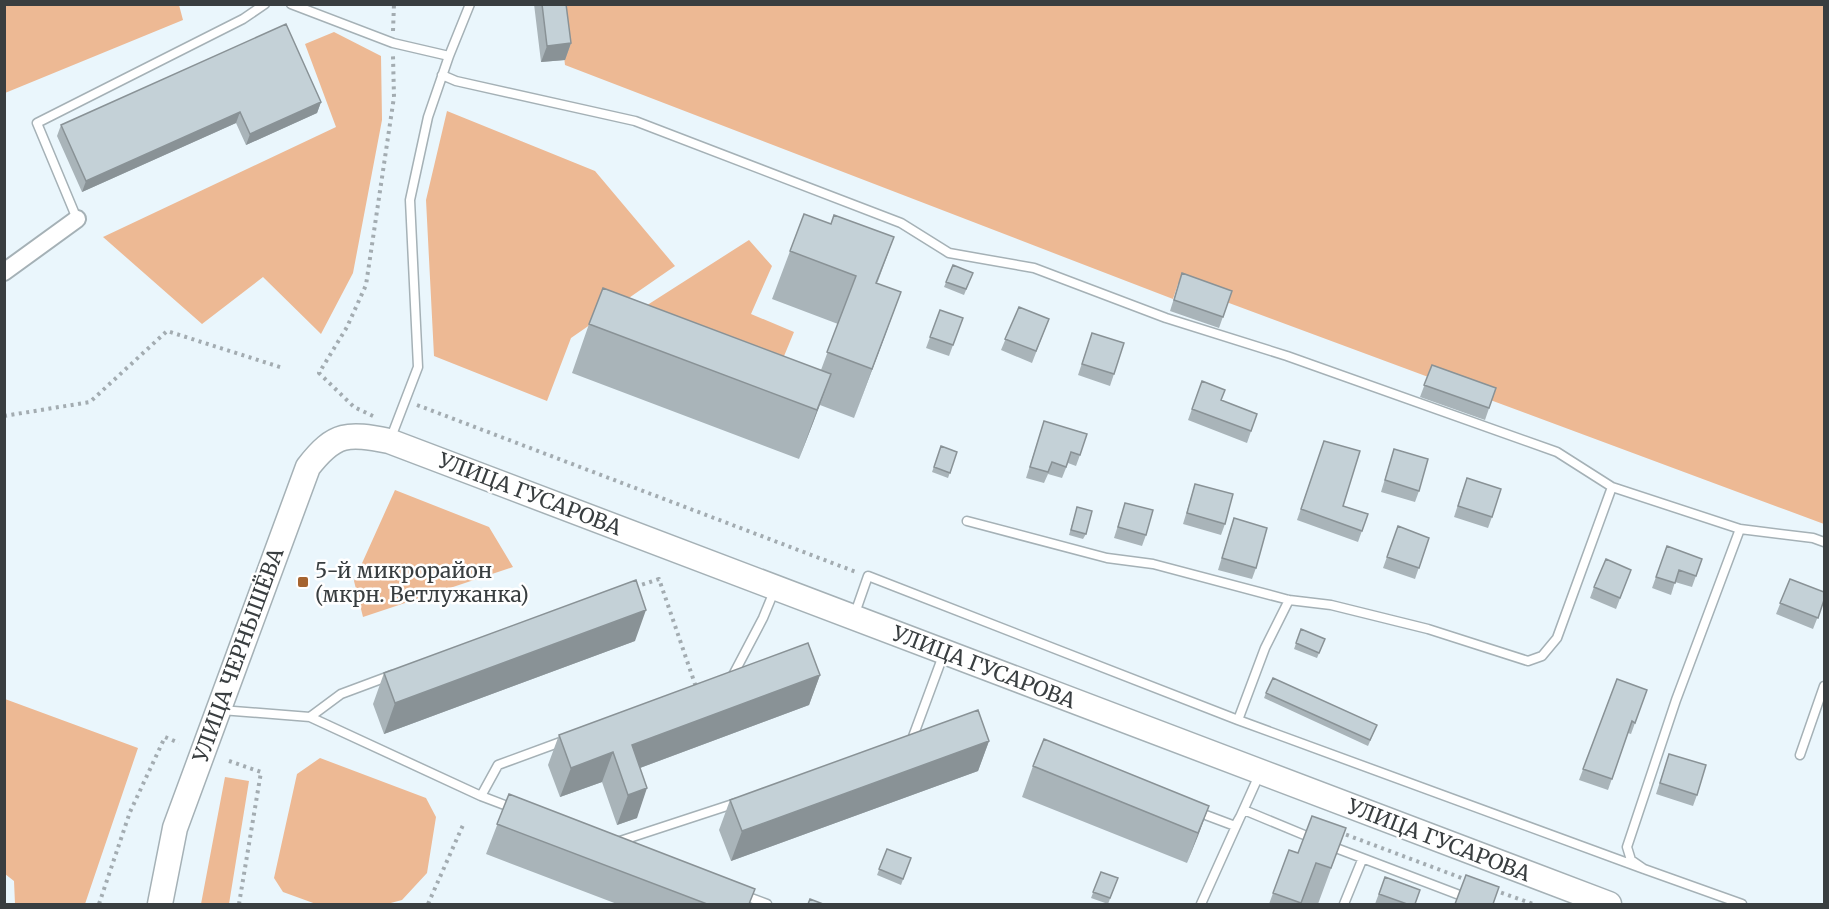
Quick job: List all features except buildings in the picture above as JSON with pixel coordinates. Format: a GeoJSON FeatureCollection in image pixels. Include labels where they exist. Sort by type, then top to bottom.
{"type":"FeatureCollection","features":[{"type":"Feature","properties":{"kind":"street"},"geometry":{"type":"LineString","coordinates":[[4,272],[77,219]]}},
{"type":"Feature","properties":{"kind":"street","name":"УЛИЦА ГУСАРОВА"},"geometry":{"type":"LineString","coordinates":[[358,435],[392,433],[944,653],[1609,904]]}},
{"type":"Feature","properties":{"kind":"street","name":"УЛИЦА ЧЕРНЫШЁВА"},"geometry":{"type":"LineString","coordinates":[[160,904],[175,828],[308,467],[321,449],[336,439],[358,435]]}},
{"type":"Feature","properties":{"kind":"lane"},"geometry":{"type":"LineString","coordinates":[[77,219],[37,123],[243,19],[266,4]]}},
{"type":"Feature","properties":{"kind":"lane"},"geometry":{"type":"LineString","coordinates":[[291,4],[393,44],[449,56]]}},
{"type":"Feature","properties":{"kind":"lane"},"geometry":{"type":"LineString","coordinates":[[392,433],[418,367],[410,200],[428,117],[470,4]]}},
{"type":"Feature","properties":{"kind":"lane"},"geometry":{"type":"LineString","coordinates":[[442,75],[456,81],[635,121],[901,223],[949,253],[1034,268],[1166,318],[1287,356],[1557,452],[1612,487],[1740,529],[1813,538],[1824,542]]}},
{"type":"Feature","properties":{"kind":"lane"},"geometry":{"type":"LineString","coordinates":[[967,521],[1107,558],[1153,564],[1289,600],[1331,605],[1428,629],[1528,661],[1542,656],[1557,638],[1612,487]]}},
{"type":"Feature","properties":{"kind":"lane"},"geometry":{"type":"LineString","coordinates":[[1644,869],[1631,860],[1627,847],[1676,700],[1740,529]]}},
{"type":"Feature","properties":{"kind":"lane"},"geometry":{"type":"LineString","coordinates":[[854,617],[868,576],[1239,720],[1742,904]]}},
{"type":"Feature","properties":{"kind":"lane"},"geometry":{"type":"LineString","coordinates":[[697,689],[733,676],[763,618],[776,586]]}},
{"type":"Feature","properties":{"kind":"lane"},"geometry":{"type":"LineString","coordinates":[[1239,720],[1265,648],[1289,600]]}},
{"type":"Feature","properties":{"kind":"lane"},"geometry":{"type":"LineString","coordinates":[[899,749],[910,746],[944,653]]}},
{"type":"Feature","properties":{"kind":"lane"},"geometry":{"type":"LineString","coordinates":[[310,717],[341,694],[397,674]]}},
{"type":"Feature","properties":{"kind":"lane"},"geometry":{"type":"LineString","coordinates":[[1800,755],[1824,686]]}},
{"type":"Feature","properties":{"kind":"lane"},"geometry":{"type":"LineString","coordinates":[[218,710],[310,717],[523,813]]}},
{"type":"Feature","properties":{"kind":"lane"},"geometry":{"type":"LineString","coordinates":[[481,796],[498,765],[576,736]]}},
{"type":"Feature","properties":{"kind":"lane"},"geometry":{"type":"LineString","coordinates":[[1201,904],[1261,772]]}},
{"type":"Feature","properties":{"kind":"lane"},"geometry":{"type":"LineString","coordinates":[[619,849],[608,845],[742,801]]}},
{"type":"Feature","properties":{"kind":"lane"},"geometry":{"type":"LineString","coordinates":[[1181,806],[1235,826]]}},
{"type":"Feature","properties":{"kind":"lane"},"geometry":{"type":"LineString","coordinates":[[1244,810],[1362,860],[1483,904]]}},
{"type":"Feature","properties":{"kind":"lane"},"geometry":{"type":"LineString","coordinates":[[1344,904],[1362,860]]}},
{"type":"Feature","properties":{"kind":"lane"},"geometry":{"type":"LineString","coordinates":[[735,893],[767,904]]}},
{"type":"Feature","properties":{"kind":"path"},"geometry":{"type":"LineString","coordinates":[[392,433],[354,407],[319,373],[347,327],[366,285],[394,97],[394,4]]}},
{"type":"Feature","properties":{"kind":"path"},"geometry":{"type":"LineString","coordinates":[[4,416],[90,402],[167,331],[283,368]]}},
{"type":"Feature","properties":{"kind":"path"},"geometry":{"type":"LineString","coordinates":[[405,400],[868,576]]}},
{"type":"Feature","properties":{"kind":"path"},"geometry":{"type":"LineString","coordinates":[[629,589],[659,579],[697,689]]}},
{"type":"Feature","properties":{"kind":"path"},"geometry":{"type":"LineString","coordinates":[[99,904],[130,812],[165,737],[179,742]]}},
{"type":"Feature","properties":{"kind":"path"},"geometry":{"type":"LineString","coordinates":[[229,761],[261,772],[239,904]]}},
{"type":"Feature","properties":{"kind":"path"},"geometry":{"type":"LineString","coordinates":[[428,904],[464,825]]}},
{"type":"Feature","properties":{"kind":"path"},"geometry":{"type":"LineString","coordinates":[[1336,830],[1467,880]]}},
{"type":"Feature","properties":{"kind":"path"},"geometry":{"type":"LineString","coordinates":[[1489,888],[1533,904]]}},
{"type":"Feature","properties":{"kind":"shaded area"},"geometry":{"type":"Polygon","coordinates":[[[5,4],[179,5],[183,20],[5,93],[5,4]]]}},
{"type":"Feature","properties":{"kind":"shaded area"},"geometry":{"type":"Polygon","coordinates":[[[558,5],[1824,5],[1824,524],[1178,284],[1173,299],[565,65],[558,5]]]}},
{"type":"Feature","properties":{"kind":"shaded area"},"geometry":{"type":"Polygon","coordinates":[[[334,32],[381,56],[382,120],[353,273],[321,334],[263,277],[202,324],[103,237],[336,127],[305,44],[334,32]]]}},
{"type":"Feature","properties":{"kind":"shaded area"},"geometry":{"type":"Polygon","coordinates":[[[447,111],[595,171],[675,266],[571,338],[547,401],[434,356],[426,200],[447,111]]]}},
{"type":"Feature","properties":{"kind":"shaded area"},"geometry":{"type":"Polygon","coordinates":[[[749,240],[772,266],[751,314],[794,332],[772,385],[616,325],[749,240]]]}},
{"type":"Feature","properties":{"kind":"shaded area"},"geometry":{"type":"Polygon","coordinates":[[[395,490],[489,527],[513,567],[363,617],[354,581],[395,490]]]}},
{"type":"Feature","properties":{"kind":"shaded area"},"geometry":{"type":"Polygon","coordinates":[[[5,699],[138,748],[85,904],[15,904],[14,881],[5,874],[5,699]]]}},
{"type":"Feature","properties":{"kind":"shaded area"},"geometry":{"type":"Polygon","coordinates":[[[320,758],[426,798],[436,817],[427,873],[402,900],[387,904],[316,904],[283,892],[274,878],[297,774],[320,758]]]}},
{"type":"Feature","properties":{"kind":"shaded area"},"geometry":{"type":"Polygon","coordinates":[[[225,777],[249,781],[229,904],[201,904],[225,777]]]}},
{"type":"Feature","properties":{"kind":"place","name":"5-й микрорайон (мкрн. Ветлужанка)"},"geometry":{"type":"Point","coordinates":[303,582]}}]}
